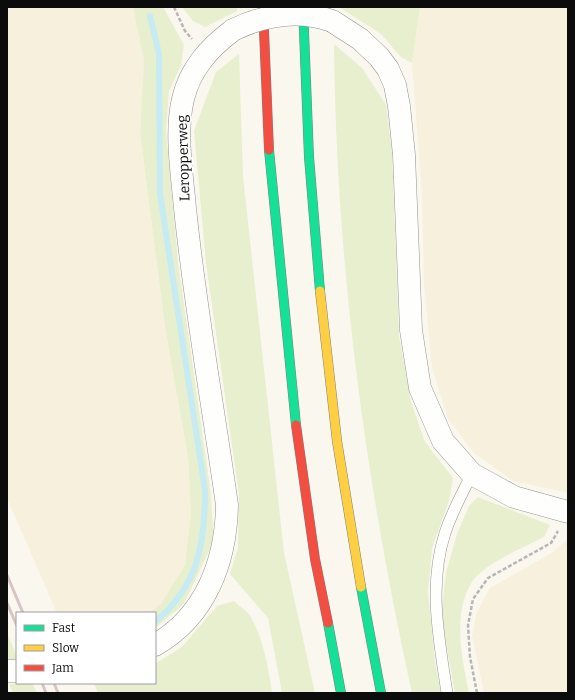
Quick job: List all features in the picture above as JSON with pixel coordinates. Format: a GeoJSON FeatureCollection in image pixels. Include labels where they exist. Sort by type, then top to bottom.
{"type":"FeatureCollection","features":[{"type":"Feature","properties":{"kind":"highway"},"geometry":{"type":"LineString","coordinates":[[263,7],[270,172],[292,393],[315,559],[341,693]]}},
{"type":"Feature","properties":{"kind":"highway"},"geometry":{"type":"LineString","coordinates":[[303,7],[308,133],[320,288],[332,406],[360,587],[381,693]]}},
{"type":"Feature","properties":{"kind":"street","name":"Leropperweg"},"geometry":{"type":"LineString","coordinates":[[156,644],[178,629],[196,609],[208,592],[222,555],[227,505],[189,249],[181,166],[180,114],[183,98],[195,69],[207,52],[233,30],[254,20],[292,15],[308,15],[332,21],[360,39],[379,57],[388,69],[395,86],[399,106],[404,155],[411,330],[420,388],[443,441],[472,474],[514,497],[564,521]]}},
{"type":"Feature","properties":{"kind":"lane"},"geometry":{"type":"LineString","coordinates":[[447,693],[437,626],[437,567],[445,533],[472,474]]}},
{"type":"Feature","properties":{"kind":"path"},"geometry":{"type":"LineString","coordinates":[[174,7],[185,31],[197,44]]}},
{"type":"Feature","properties":{"kind":"path"},"geometry":{"type":"LineString","coordinates":[[477,693],[470,657],[468,626],[473,599],[488,578],[551,543],[564,521]]}},
{"type":"Feature","properties":{"kind":"shaded area"},"geometry":{"type":"Polygon","coordinates":[[[7,7],[133,7],[144,59],[140,132],[165,327],[188,457],[191,512],[185,565],[161,604],[150,612],[57,612],[7,498],[7,7]]]}},
{"type":"Feature","properties":{"kind":"shaded area"},"geometry":{"type":"Polygon","coordinates":[[[420,7],[568,7],[568,493],[513,481],[474,453],[448,419],[432,367],[424,284],[422,195],[412,63],[420,7]]]}},
{"type":"Feature","properties":{"kind":"shaded area"},"geometry":{"type":"Polygon","coordinates":[[[568,539],[568,693],[484,693],[472,635],[477,612],[490,588],[550,554],[568,539]]]}},
{"type":"Feature","properties":{"kind":"green space"},"geometry":{"type":"Polygon","coordinates":[[[133,7],[163,7],[184,45],[181,65],[169,91],[166,131],[178,263],[210,487],[214,540],[184,604],[156,627],[156,612],[150,612],[161,604],[185,565],[191,512],[188,457],[165,327],[140,132],[144,60],[133,7]]]}},
{"type":"Feature","properties":{"kind":"green space"},"geometry":{"type":"Polygon","coordinates":[[[182,7],[237,7],[237,11],[205,27],[193,21],[182,7]]]}},
{"type":"Feature","properties":{"kind":"green space"},"geometry":{"type":"Polygon","coordinates":[[[339,7],[420,7],[412,63],[401,57],[381,34],[339,7]]]}},
{"type":"Feature","properties":{"kind":"green space"},"geometry":{"type":"Polygon","coordinates":[[[334,44],[362,68],[386,105],[392,153],[399,336],[411,402],[425,442],[453,478],[449,501],[432,548],[428,592],[435,663],[441,693],[412,693],[380,532],[367,452],[347,289],[340,207],[334,44]]]}},
{"type":"Feature","properties":{"kind":"green space"},"geometry":{"type":"Polygon","coordinates":[[[239,54],[243,176],[284,553],[315,693],[282,693],[268,618],[230,574],[238,547],[239,494],[206,263],[194,131],[216,72],[239,54]]]}},
{"type":"Feature","properties":{"kind":"green space"},"geometry":{"type":"Polygon","coordinates":[[[478,497],[550,525],[544,537],[495,562],[477,575],[472,582],[466,594],[460,622],[460,636],[469,693],[455,693],[441,615],[446,573],[457,534],[469,506],[478,497]]]}},
{"type":"Feature","properties":{"kind":"green space"},"geometry":{"type":"Polygon","coordinates":[[[234,601],[248,613],[261,641],[267,663],[272,693],[98,693],[94,684],[156,684],[156,663],[182,647],[217,606],[234,601]]]}},
{"type":"Feature","properties":{"kind":"green space"},"geometry":{"type":"Polygon","coordinates":[[[7,633],[16,655],[16,663],[7,663],[7,633]]]}},
{"type":"Feature","properties":{"kind":"green space"},"geometry":{"type":"Polygon","coordinates":[[[9,684],[33,684],[37,693],[13,693],[9,684]]]}},
{"type":"Feature","properties":{"kind":"waterway"},"geometry":{"type":"LineString","coordinates":[[150,16],[159,54],[160,194],[205,490],[205,509],[201,545],[196,562],[190,578],[181,593],[170,608],[156,621]]}},
{"type":"Feature","properties":{"kind":"railway"},"geometry":{"type":"LineString","coordinates":[[7,575],[23,612]]}},
{"type":"Feature","properties":{"kind":"railway"},"geometry":{"type":"LineString","coordinates":[[7,603],[16,624]]}},
{"type":"Feature","properties":{"kind":"railway"},"geometry":{"type":"LineString","coordinates":[[42,684],[46,693]]}},
{"type":"Feature","properties":{"kind":"railway"},"geometry":{"type":"LineString","coordinates":[[54,684],[58,693]]}},
{"type":"Feature","properties":{"kind":"traffic: fast"},"geometry":{"type":"LineString","coordinates":[[303,7],[309,157],[320,291]]}},
{"type":"Feature","properties":{"kind":"traffic: fast"},"geometry":{"type":"LineString","coordinates":[[269,150],[296,425]]}},
{"type":"Feature","properties":{"kind":"traffic: fast"},"geometry":{"type":"LineString","coordinates":[[361,587],[381,693]]}},
{"type":"Feature","properties":{"kind":"traffic: fast"},"geometry":{"type":"LineString","coordinates":[[328,623],[341,693]]}},
{"type":"Feature","properties":{"kind":"traffic: slow"},"geometry":{"type":"LineString","coordinates":[[320,291],[337,441],[361,587]]}},
{"type":"Feature","properties":{"kind":"traffic: jam"},"geometry":{"type":"LineString","coordinates":[[263,7],[269,150]]}},
{"type":"Feature","properties":{"kind":"traffic: jam"},"geometry":{"type":"LineString","coordinates":[[296,425],[315,559],[328,623]]}}]}
